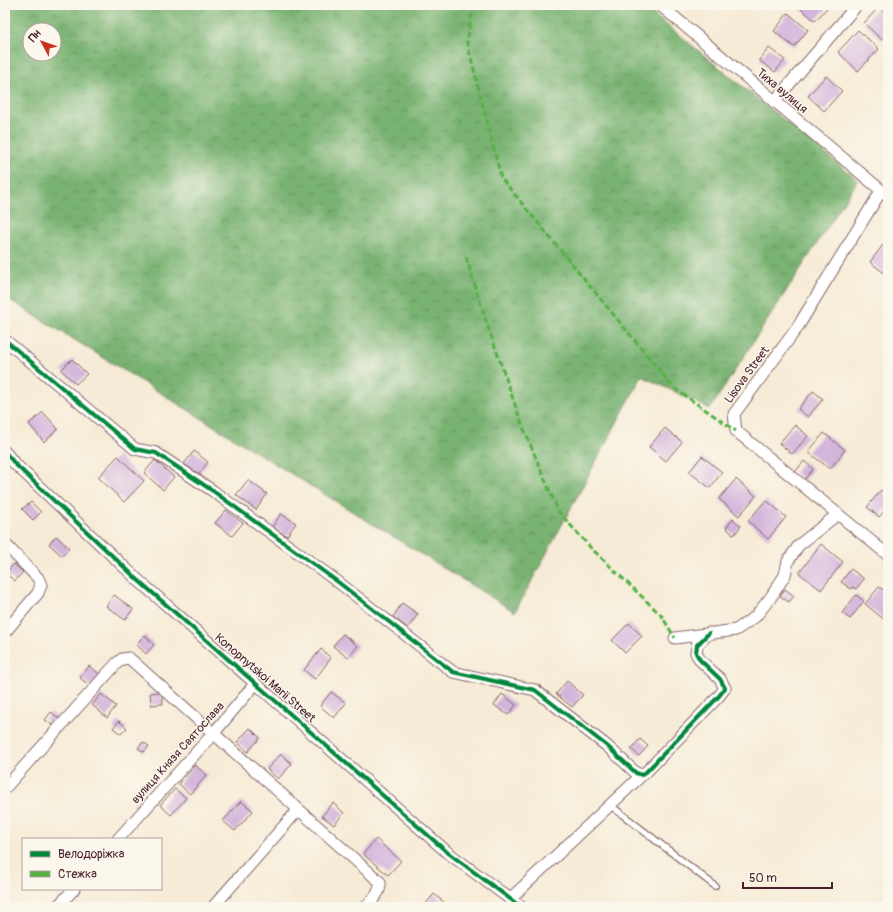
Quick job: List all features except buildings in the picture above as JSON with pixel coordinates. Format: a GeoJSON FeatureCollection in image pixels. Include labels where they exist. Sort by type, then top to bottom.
{"type":"FeatureCollection","features":[{"type":"Feature","properties":{"kind":"street","name":"Тиха вулиця"},"geometry":{"type":"LineString","coordinates":[[660,5],[884,193]]}},
{"type":"Feature","properties":{"kind":"street"},"geometry":{"type":"LineString","coordinates":[[774,102],[857,5]]}},
{"type":"Feature","properties":{"kind":"street","name":"Lisova Street"},"geometry":{"type":"LineString","coordinates":[[884,193],[797,328],[734,414],[736,431],[888,555]]}},
{"type":"Feature","properties":{"kind":"street"},"geometry":{"type":"LineString","coordinates":[[5,340],[135,449],[156,452],[213,491],[338,582],[453,672],[535,690],[607,746],[636,773],[642,775]]}},
{"type":"Feature","properties":{"kind":"street","name":"Konopnytskoi Marii Street"},"geometry":{"type":"LineString","coordinates":[[5,452],[15,464],[138,580],[255,684],[447,852],[521,907]]}},
{"type":"Feature","properties":{"kind":"street"},"geometry":{"type":"LineString","coordinates":[[675,638],[736,630],[755,617],[771,597],[785,575],[788,561],[799,545],[838,514]]}},
{"type":"Feature","properties":{"kind":"street"},"geometry":{"type":"LineString","coordinates":[[5,544],[38,578],[41,585],[38,593],[5,632]]}},
{"type":"Feature","properties":{"kind":"street"},"geometry":{"type":"LineString","coordinates":[[510,899],[646,772],[714,702],[725,688],[720,679],[700,660],[696,653],[697,645],[709,633]]}},
{"type":"Feature","properties":{"kind":"street"},"geometry":{"type":"LineString","coordinates":[[5,788],[122,659],[129,658],[380,882],[379,892],[366,907]]}},
{"type":"Feature","properties":{"kind":"street","name":"вулиця Князя Святослава"},"geometry":{"type":"LineString","coordinates":[[119,838],[213,734],[255,684]]}},
{"type":"Feature","properties":{"kind":"street"},"geometry":{"type":"LineString","coordinates":[[213,907],[298,810]]}},
{"type":"Feature","properties":{"kind":"street"},"geometry":{"type":"LineString","coordinates":[[57,907],[73,890]]}},
{"type":"Feature","properties":{"kind":"lane"},"geometry":{"type":"LineString","coordinates":[[610,805],[715,886]]}},
{"type":"Feature","properties":{"kind":"green space"},"geometry":{"type":"Polygon","coordinates":[[[5,5],[642,5],[858,180],[710,409],[642,376],[515,612],[5,297],[5,5]]]}},
{"type":"Feature","properties":{"kind":"marked path"},"geometry":{"type":"LineString","coordinates":[[473,5],[467,42],[501,178],[674,388],[736,431]]}},
{"type":"Feature","properties":{"kind":"marked path"},"geometry":{"type":"LineString","coordinates":[[466,257],[485,318],[521,422],[558,511],[590,547],[661,615],[675,638]]}},
{"type":"Feature","properties":{"kind":"cycle path"},"geometry":{"type":"LineString","coordinates":[[5,340],[135,449],[156,453],[213,491],[338,582],[453,672],[535,690],[607,746],[636,773],[642,775],[646,772],[725,688],[720,679],[700,660],[696,653],[697,645],[709,633]]}},
{"type":"Feature","properties":{"kind":"cycle path"},"geometry":{"type":"LineString","coordinates":[[5,452],[15,464],[138,580],[447,852],[521,907]]}}]}
